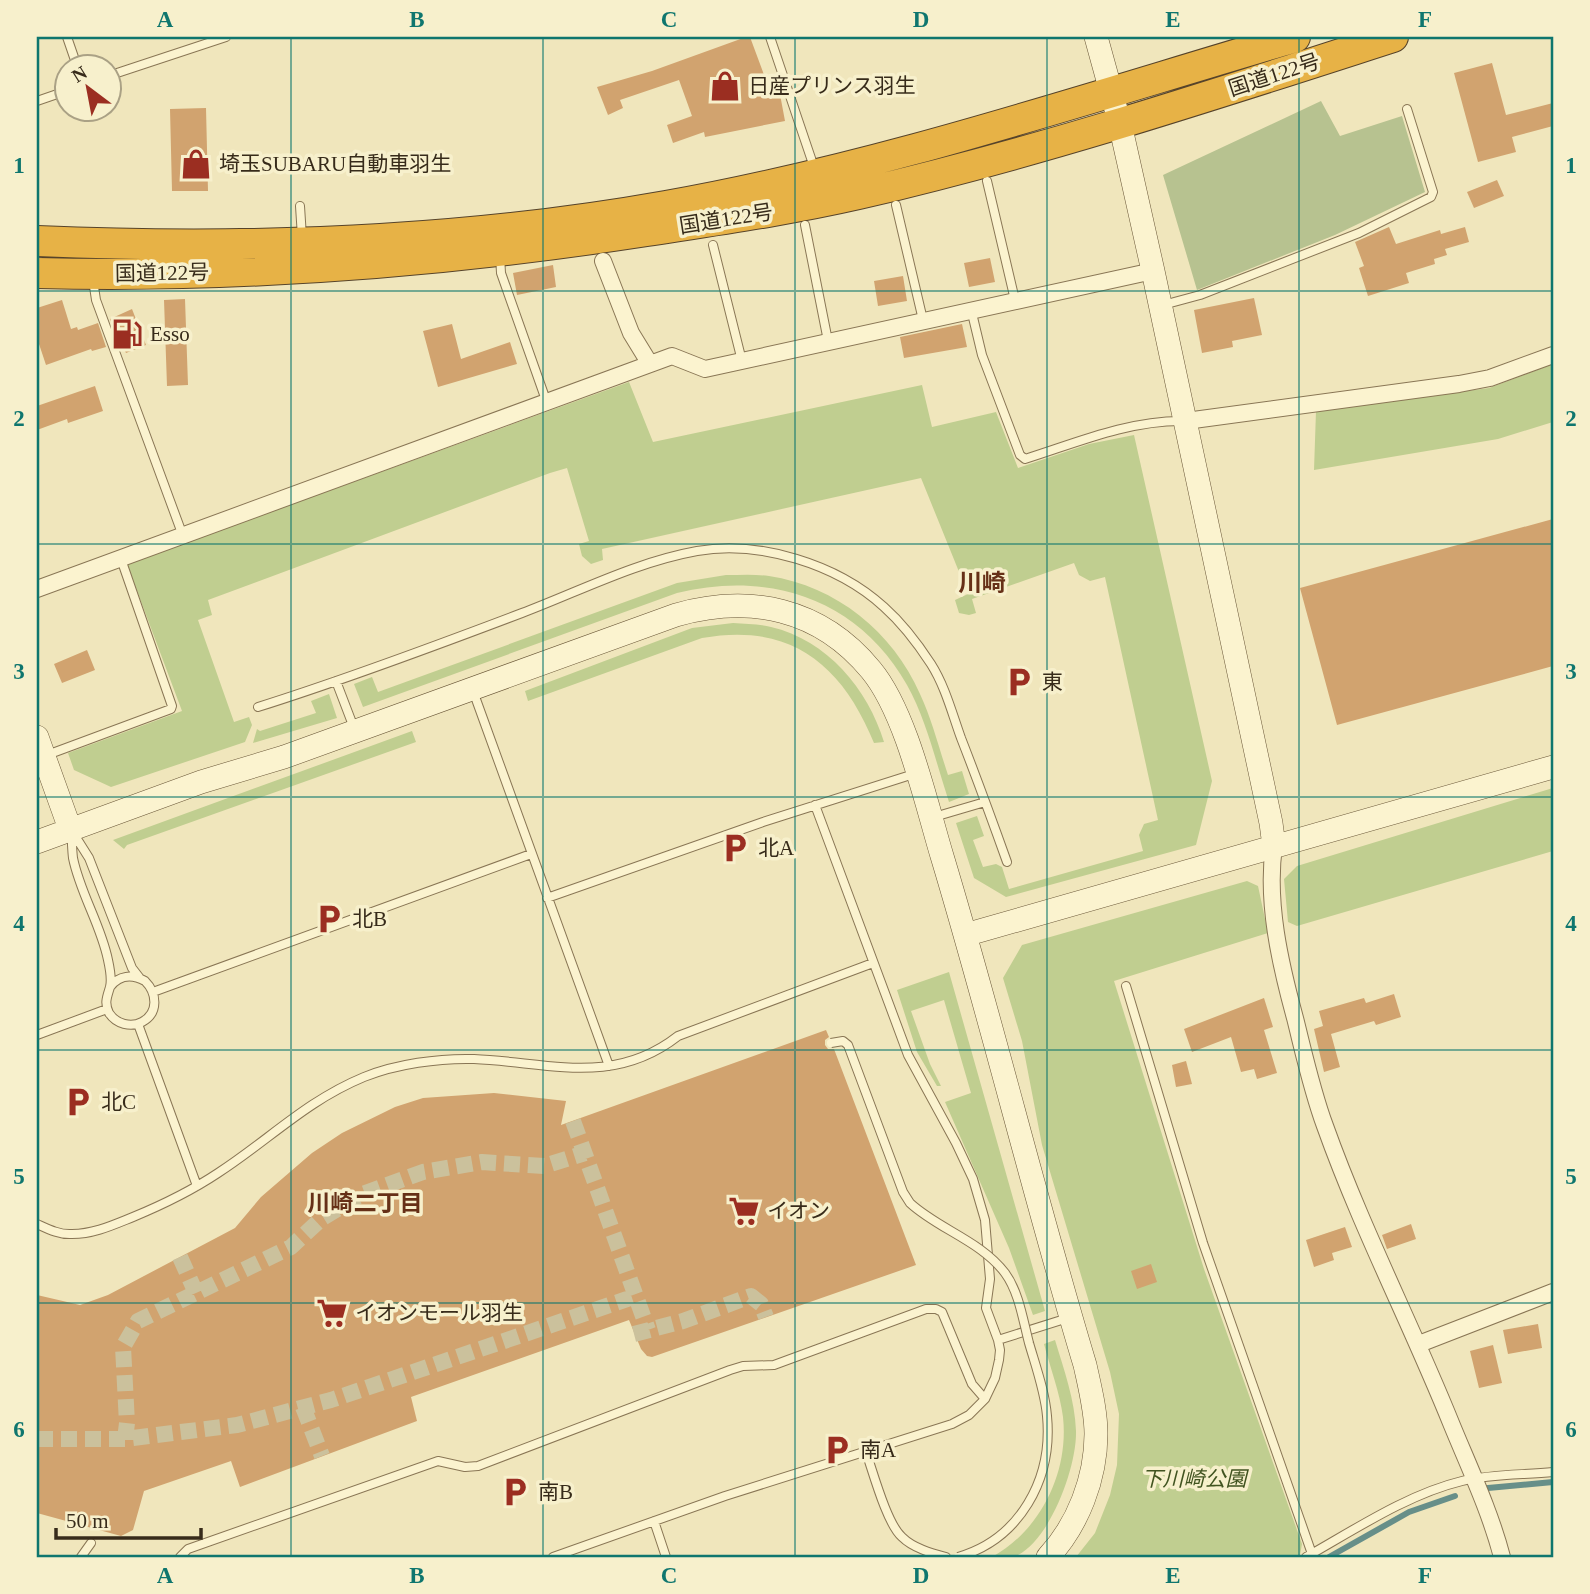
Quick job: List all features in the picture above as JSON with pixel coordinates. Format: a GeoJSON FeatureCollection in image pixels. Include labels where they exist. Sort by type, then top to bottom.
{"type":"FeatureCollection","features":[{"type":"Feature","properties":{"kind":"highway","name":"国道122号"},"geometry":{"type":"LineString","coordinates":[[37,241],[232,246],[302,244],[429,236],[666,206],[942,141],[1295,37]]}},
{"type":"Feature","properties":{"kind":"highway","name":"国道122号"},"geometry":{"type":"LineString","coordinates":[[37,273],[144,275],[325,267],[500,252],[784,210],[947,172],[1120,124],[1393,37]]}},
{"type":"Feature","properties":{"kind":"street"},"geometry":{"type":"LineString","coordinates":[[1096,37],[1120,124],[1161,306],[1271,823],[1274,846],[1270,872],[1287,991],[1324,1123],[1354,1201],[1419,1344],[1502,1557]]}},
{"type":"Feature","properties":{"kind":"street"},"geometry":{"type":"LineString","coordinates":[[603,261],[631,333],[650,364]]}},
{"type":"Feature","properties":{"kind":"street"},"geometry":{"type":"LineString","coordinates":[[37,589],[672,356],[705,369],[1153,271]]}},
{"type":"Feature","properties":{"kind":"street"},"geometry":{"type":"LineString","coordinates":[[1186,421],[1459,384],[1490,378],[1553,355]]}},
{"type":"Feature","properties":{"kind":"street"},"geometry":{"type":"LineString","coordinates":[[37,842],[703,607],[769,607],[810,622],[844,643],[882,685],[898,717],[917,773],[1085,1365],[1094,1408],[1095,1456],[1084,1498],[1073,1523],[1048,1557]]}},
{"type":"Feature","properties":{"kind":"street"},"geometry":{"type":"LineString","coordinates":[[40,746],[70,829]]}},
{"type":"Feature","properties":{"kind":"street"},"geometry":{"type":"LineString","coordinates":[[965,935],[1553,767]]}},
{"type":"Feature","properties":{"kind":"street"},"geometry":{"type":"LineString","coordinates":[[1419,1344],[1553,1292]]}},
{"type":"Feature","properties":{"kind":"lane"},"geometry":{"type":"LineString","coordinates":[[122,71],[226,37]]}},
{"type":"Feature","properties":{"kind":"lane"},"geometry":{"type":"LineString","coordinates":[[770,37],[815,173]]}},
{"type":"Feature","properties":{"kind":"lane"},"geometry":{"type":"LineString","coordinates":[[1161,306],[1192,298],[1359,233],[1431,197],[1433,192],[1407,109]]}},
{"type":"Feature","properties":{"kind":"lane"},"geometry":{"type":"LineString","coordinates":[[987,181],[1015,300]]}},
{"type":"Feature","properties":{"kind":"lane"},"geometry":{"type":"LineString","coordinates":[[300,205],[302,244]]}},
{"type":"Feature","properties":{"kind":"lane"},"geometry":{"type":"LineString","coordinates":[[896,205],[923,320]]}},
{"type":"Feature","properties":{"kind":"lane"},"geometry":{"type":"LineString","coordinates":[[805,225],[828,341]]}},
{"type":"Feature","properties":{"kind":"lane"},"geometry":{"type":"LineString","coordinates":[[713,245],[741,360]]}},
{"type":"Feature","properties":{"kind":"lane"},"geometry":{"type":"LineString","coordinates":[[500,252],[501,273],[547,403]]}},
{"type":"Feature","properties":{"kind":"lane"},"geometry":{"type":"LineString","coordinates":[[93,274],[96,300],[183,536]]}},
{"type":"Feature","properties":{"kind":"lane"},"geometry":{"type":"LineString","coordinates":[[971,309],[982,355],[1020,455],[1025,459],[1128,426],[1160,421],[1186,421]]}},
{"type":"Feature","properties":{"kind":"lane"},"geometry":{"type":"LineString","coordinates":[[258,707],[536,608],[640,566],[706,550],[738,548],[766,552],[810,564],[860,589],[884,607],[906,631],[932,666],[945,694],[1007,862]]}},
{"type":"Feature","properties":{"kind":"lane"},"geometry":{"type":"LineString","coordinates":[[40,746],[171,709],[121,559]]}},
{"type":"Feature","properties":{"kind":"lane"},"geometry":{"type":"LineString","coordinates":[[335,681],[355,731]]}},
{"type":"Feature","properties":{"kind":"lane"},"geometry":{"type":"LineString","coordinates":[[472,688],[609,1066]]}},
{"type":"Feature","properties":{"kind":"lane"},"geometry":{"type":"LineString","coordinates":[[547,898],[815,805],[917,773]]}},
{"type":"Feature","properties":{"kind":"lane"},"geometry":{"type":"LineString","coordinates":[[931,818],[985,802]]}},
{"type":"Feature","properties":{"kind":"lane"},"geometry":{"type":"LineString","coordinates":[[553,1557],[654,1521],[952,1424],[969,1415],[985,1399],[995,1378],[1000,1350],[986,1308],[990,1279],[985,1220],[973,1179],[944,1117],[913,1069],[815,805]]}},
{"type":"Feature","properties":{"kind":"lane"},"geometry":{"type":"LineString","coordinates":[[70,829],[89,858],[132,968],[139,978]]}},
{"type":"Feature","properties":{"kind":"lane"},"geometry":{"type":"LineString","coordinates":[[70,829],[75,863],[108,958],[110,987],[106,998],[107,1009],[120,1023],[138,1024],[152,1011],[155,1002],[153,992],[145,981],[123,977],[110,987]]}},
{"type":"Feature","properties":{"kind":"lane"},"geometry":{"type":"LineString","coordinates":[[153,992],[531,854]]}},
{"type":"Feature","properties":{"kind":"lane"},"geometry":{"type":"LineString","coordinates":[[37,1224],[69,1235],[90,1233],[166,1203],[219,1172],[329,1093],[366,1076],[428,1062],[472,1059],[568,1069],[609,1066],[651,1054],[678,1036],[873,963]]}},
{"type":"Feature","properties":{"kind":"lane"},"geometry":{"type":"LineString","coordinates":[[1126,986],[1203,1242],[1309,1555],[1376,1517],[1461,1481],[1553,1472]]}},
{"type":"Feature","properties":{"kind":"lane"},"geometry":{"type":"LineString","coordinates":[[37,1035],[107,1009]]}},
{"type":"Feature","properties":{"kind":"lane"},"geometry":{"type":"LineString","coordinates":[[138,1024],[197,1186]]}},
{"type":"Feature","properties":{"kind":"lane"},"geometry":{"type":"LineString","coordinates":[[831,1043],[843,1041],[848,1045],[906,1198],[917,1210],[992,1259],[1007,1276],[1016,1296],[1046,1404],[1048,1443],[1042,1476],[1032,1500],[1018,1520],[1002,1534],[982,1549],[958,1557]]}},
{"type":"Feature","properties":{"kind":"lane"},"geometry":{"type":"LineString","coordinates":[[180,1557],[188,1549],[438,1461],[465,1468],[478,1466],[730,1370],[743,1366],[774,1365],[926,1309],[942,1312],[972,1384],[985,1399]]}},
{"type":"Feature","properties":{"kind":"lane"},"geometry":{"type":"LineString","coordinates":[[998,1340],[1071,1317]]}},
{"type":"Feature","properties":{"kind":"lane"},"geometry":{"type":"LineString","coordinates":[[866,1452],[892,1524],[901,1537],[922,1549],[946,1557]]}},
{"type":"Feature","properties":{"kind":"lane"},"geometry":{"type":"LineString","coordinates":[[654,1521],[666,1557]]}},
{"type":"Feature","properties":{"kind":"lane"},"geometry":{"type":"LineString","coordinates":[[82,1557],[91,1543]]}},
{"type":"Feature","properties":{"kind":"green space"},"geometry":{"type":"Polygon","coordinates":[[[1321,101],[1340,136],[1402,116],[1425,192],[1335,235],[1197,290],[1163,175],[1321,101]]]}},
{"type":"Feature","properties":{"kind":"green space"},"geometry":{"type":"Polygon","coordinates":[[[1553,364],[1553,422],[1498,439],[1314,470],[1316,411],[1489,388],[1553,364]]]}},
{"type":"Feature","properties":{"kind":"green space"},"geometry":{"type":"Polygon","coordinates":[[[629,382],[653,442],[922,385],[932,427],[996,412],[1018,468],[1089,444],[1134,435],[1212,781],[1196,845],[1006,897],[974,878],[956,823],[977,816],[984,836],[973,840],[983,867],[996,864],[1002,867],[1009,889],[1143,851],[1139,835],[1144,824],[1158,820],[1105,577],[1090,581],[1079,575],[1074,563],[972,599],[976,613],[959,613],[955,600],[968,594],[921,478],[602,549],[603,560],[591,564],[582,556],[579,544],[589,541],[567,468],[550,473],[208,600],[212,615],[198,620],[234,722],[249,717],[252,725],[245,742],[111,787],[74,770],[68,753],[182,711],[127,564],[629,382]]]}},
{"type":"Feature","properties":{"kind":"green space"},"geometry":{"type":"Polygon","coordinates":[[[726,575],[769,576],[794,581],[839,601],[860,615],[878,632],[909,672],[932,724],[948,775],[962,771],[969,794],[949,802],[920,713],[907,685],[887,655],[864,631],[837,612],[808,598],[778,589],[711,587],[677,593],[363,707],[354,684],[372,677],[378,692],[677,583],[726,575]]]}},
{"type":"Feature","properties":{"kind":"green space"},"geometry":{"type":"Polygon","coordinates":[[[733,623],[766,626],[791,634],[827,655],[856,686],[877,722],[884,742],[874,743],[846,691],[829,671],[809,655],[787,643],[762,637],[733,635],[702,638],[528,701],[525,691],[692,628],[733,623]]]}},
{"type":"Feature","properties":{"kind":"green space"},"geometry":{"type":"Polygon","coordinates":[[[329,694],[337,718],[253,743],[257,729],[260,731],[316,713],[311,701],[329,694]]]}},
{"type":"Feature","properties":{"kind":"green space"},"geometry":{"type":"Polygon","coordinates":[[[412,731],[416,742],[127,845],[124,849],[113,840],[412,731]]]}},
{"type":"Feature","properties":{"kind":"green space"},"geometry":{"type":"Polygon","coordinates":[[[1553,788],[1553,851],[1297,926],[1288,922],[1284,879],[1297,866],[1553,788]]]}},
{"type":"Feature","properties":{"kind":"green space","name":"下川崎公園"},"geometry":{"type":"Polygon","coordinates":[[[1247,881],[1258,886],[1268,933],[1114,981],[1204,1269],[1302,1544],[1300,1555],[1076,1557],[1095,1533],[1110,1495],[1117,1465],[1119,1414],[1110,1372],[1042,1145],[1022,1041],[1003,978],[1022,945],[1247,881]]]}},
{"type":"Feature","properties":{"kind":"green space"},"geometry":{"type":"Polygon","coordinates":[[[949,972],[1045,1311],[1033,1315],[1009,1248],[945,1102],[971,1093],[944,1000],[911,1011],[941,1086],[937,1086],[917,1052],[897,990],[949,972]]]}},
{"type":"Feature","properties":{"kind":"green space"},"geometry":{"type":"Polygon","coordinates":[[[1055,1340],[1069,1385],[1075,1419],[1075,1446],[1067,1481],[1051,1518],[1030,1546],[1015,1556],[992,1557],[1025,1531],[1038,1515],[1056,1478],[1064,1438],[1063,1417],[1044,1344],[1055,1340]]]}},
{"type":"Feature","properties":{"kind":"building"},"geometry":{"type":"Polygon","coordinates":[[[750,37],[770,91],[779,89],[785,121],[705,137],[704,132],[673,143],[667,125],[692,116],[679,80],[620,100],[623,108],[608,115],[597,87],[652,71],[750,37]]]}},
{"type":"Feature","properties":{"kind":"building"},"geometry":{"type":"Polygon","coordinates":[[[1492,63],[1506,115],[1553,103],[1553,126],[1512,137],[1516,152],[1478,162],[1454,73],[1492,63]]]}},
{"type":"Feature","properties":{"kind":"building"},"geometry":{"type":"Polygon","coordinates":[[[206,108],[208,191],[172,191],[170,109],[206,108]]]}},
{"type":"Feature","properties":{"kind":"building"},"geometry":{"type":"Polygon","coordinates":[[[1497,180],[1504,196],[1474,208],[1467,192],[1497,180]]]}},
{"type":"Feature","properties":{"kind":"building"},"geometry":{"type":"Polygon","coordinates":[[[1389,227],[1396,244],[1440,230],[1441,234],[1465,227],[1469,242],[1445,249],[1447,255],[1434,259],[1435,264],[1406,273],[1409,283],[1368,296],[1359,268],[1364,266],[1355,242],[1389,227]]]}},
{"type":"Feature","properties":{"kind":"building"},"geometry":{"type":"Polygon","coordinates":[[[990,258],[995,282],[969,287],[964,263],[990,258]]]}},
{"type":"Feature","properties":{"kind":"building"},"geometry":{"type":"Polygon","coordinates":[[[553,265],[556,287],[517,295],[513,273],[553,265]]]}},
{"type":"Feature","properties":{"kind":"building"},"geometry":{"type":"Polygon","coordinates":[[[903,276],[907,301],[878,306],[874,281],[903,276]]]}},
{"type":"Feature","properties":{"kind":"building"},"geometry":{"type":"Polygon","coordinates":[[[1254,298],[1262,335],[1232,341],[1233,347],[1202,353],[1194,310],[1254,298]]]}},
{"type":"Feature","properties":{"kind":"building"},"geometry":{"type":"Polygon","coordinates":[[[185,299],[188,385],[167,386],[164,300],[185,299]]]}},
{"type":"Feature","properties":{"kind":"building"},"geometry":{"type":"Polygon","coordinates":[[[62,300],[71,329],[77,327],[78,330],[98,323],[106,347],[92,351],[91,349],[46,365],[37,338],[37,308],[62,300]]]}},
{"type":"Feature","properties":{"kind":"building"},"geometry":{"type":"Polygon","coordinates":[[[132,309],[146,345],[126,353],[110,319],[132,309]]]}},
{"type":"Feature","properties":{"kind":"building"},"geometry":{"type":"Polygon","coordinates":[[[452,324],[461,359],[510,342],[517,364],[438,387],[423,331],[452,324]]]}},
{"type":"Feature","properties":{"kind":"building"},"geometry":{"type":"Polygon","coordinates":[[[962,324],[967,347],[904,358],[900,337],[962,324]]]}},
{"type":"Feature","properties":{"kind":"building"},"geometry":{"type":"Polygon","coordinates":[[[95,386],[103,411],[68,423],[67,419],[37,430],[37,406],[95,386]]]}},
{"type":"Feature","properties":{"kind":"building"},"geometry":{"type":"Polygon","coordinates":[[[1553,519],[1553,666],[1337,725],[1300,588],[1553,519]]]}},
{"type":"Feature","properties":{"kind":"building"},"geometry":{"type":"Polygon","coordinates":[[[87,650],[95,670],[62,683],[54,664],[87,650]]]}},
{"type":"Feature","properties":{"kind":"building"},"geometry":{"type":"Polygon","coordinates":[[[1394,994],[1401,1017],[1376,1025],[1374,1021],[1331,1034],[1340,1067],[1324,1072],[1314,1029],[1323,1026],[1319,1011],[1364,998],[1366,1003],[1394,994]]]}},
{"type":"Feature","properties":{"kind":"building"},"geometry":{"type":"Polygon","coordinates":[[[1264,998],[1273,1027],[1264,1030],[1277,1073],[1257,1079],[1254,1069],[1241,1072],[1231,1037],[1192,1052],[1184,1029],[1264,998]]]}},
{"type":"Feature","properties":{"kind":"building","name":"イオンモール羽生"},"geometry":{"type":"Polygon","coordinates":[[[826,1030],[829,1037],[825,1040],[825,1045],[828,1049],[834,1049],[916,1265],[652,1357],[647,1356],[641,1349],[629,1320],[411,1397],[417,1421],[240,1487],[231,1461],[144,1491],[133,1530],[121,1536],[37,1513],[37,1295],[80,1305],[108,1295],[235,1228],[261,1197],[312,1153],[342,1133],[395,1107],[423,1098],[494,1093],[566,1101],[561,1125],[826,1030]]]}},
{"type":"Feature","properties":{"kind":"building"},"geometry":{"type":"Polygon","coordinates":[[[1186,1061],[1192,1084],[1176,1087],[1172,1065],[1186,1061]]]}},
{"type":"Feature","properties":{"kind":"building"},"geometry":{"type":"Polygon","coordinates":[[[1411,1224],[1416,1239],[1387,1249],[1382,1235],[1411,1224]]]}},
{"type":"Feature","properties":{"kind":"building"},"geometry":{"type":"Polygon","coordinates":[[[1345,1227],[1352,1247],[1332,1253],[1334,1260],[1314,1267],[1306,1240],[1345,1227]]]}},
{"type":"Feature","properties":{"kind":"building"},"geometry":{"type":"Polygon","coordinates":[[[1151,1264],[1157,1282],[1137,1289],[1131,1271],[1151,1264]]]}},
{"type":"Feature","properties":{"kind":"building"},"geometry":{"type":"Polygon","coordinates":[[[1538,1324],[1542,1348],[1508,1354],[1503,1330],[1538,1324]]]}},
{"type":"Feature","properties":{"kind":"building"},"geometry":{"type":"Polygon","coordinates":[[[1493,1345],[1502,1383],[1479,1388],[1470,1351],[1493,1345]]]}},
{"type":"Feature","properties":{"kind":"waterway"},"geometry":{"type":"LineString","coordinates":[[1488,1488],[1553,1482]]}},
{"type":"Feature","properties":{"kind":"waterway"},"geometry":{"type":"LineString","coordinates":[[1329,1557],[1409,1512],[1455,1496]]}},
{"type":"Feature","properties":{"kind":"tunnel"},"geometry":{"type":"LineString","coordinates":[[573,1121],[648,1330]]}},
{"type":"Feature","properties":{"kind":"tunnel"},"geometry":{"type":"LineString","coordinates":[[125,1439],[127,1423],[123,1347],[138,1321],[291,1247],[321,1219],[360,1195],[423,1172],[482,1162],[544,1166],[585,1153]]}},
{"type":"Feature","properties":{"kind":"tunnel"},"geometry":{"type":"LineString","coordinates":[[180,1257],[196,1293]]}},
{"type":"Feature","properties":{"kind":"tunnel"},"geometry":{"type":"LineString","coordinates":[[37,1439],[125,1439],[237,1425],[331,1400],[636,1296]]}},
{"type":"Feature","properties":{"kind":"tunnel"},"geometry":{"type":"LineString","coordinates":[[634,1334],[683,1321],[751,1296],[761,1304],[766,1317]]}},
{"type":"Feature","properties":{"kind":"tunnel"},"geometry":{"type":"LineString","coordinates":[[303,1407],[322,1456]]}},
{"type":"Feature","properties":{"kind":"place","name":"日産プリンス羽生"},"geometry":{"type":"Point","coordinates":[725,86]}},
{"type":"Feature","properties":{"kind":"place","name":"埼玉SUBARU自動車羽生"},"geometry":{"type":"Point","coordinates":[196,164]}},
{"type":"Feature","properties":{"kind":"place","name":"Esso"},"geometry":{"type":"Point","coordinates":[127,334]}},
{"type":"Feature","properties":{"kind":"place","name":"東"},"geometry":{"type":"Point","coordinates":[1019,682]}},
{"type":"Feature","properties":{"kind":"place","name":"北A"},"geometry":{"type":"Point","coordinates":[735,848]}},
{"type":"Feature","properties":{"kind":"place","name":"北B"},"geometry":{"type":"Point","coordinates":[329,919]}},
{"type":"Feature","properties":{"kind":"place","name":"北C"},"geometry":{"type":"Point","coordinates":[78,1102]}},
{"type":"Feature","properties":{"kind":"place","name":"イオン"},"geometry":{"type":"Point","coordinates":[744,1211]}},
{"type":"Feature","properties":{"kind":"place","name":"イオンモール羽生"},"geometry":{"type":"Point","coordinates":[332,1313]}},
{"type":"Feature","properties":{"kind":"place","name":"南A"},"geometry":{"type":"Point","coordinates":[837,1450]}},
{"type":"Feature","properties":{"kind":"place","name":"南B"},"geometry":{"type":"Point","coordinates":[515,1492]}},
{"type":"Feature","properties":{"kind":"district","name":"川崎"},"geometry":{"type":"Point","coordinates":[982,583]}},
{"type":"Feature","properties":{"kind":"district","name":"川崎二丁目"},"geometry":{"type":"Point","coordinates":[365,1203]}}]}
